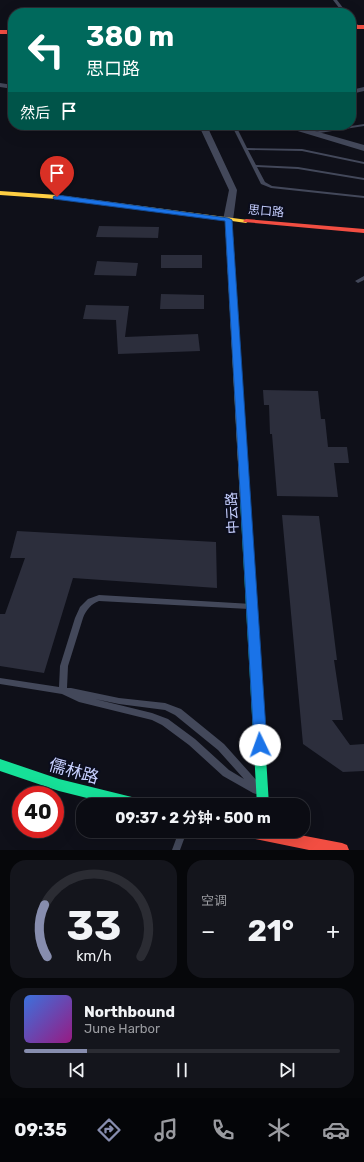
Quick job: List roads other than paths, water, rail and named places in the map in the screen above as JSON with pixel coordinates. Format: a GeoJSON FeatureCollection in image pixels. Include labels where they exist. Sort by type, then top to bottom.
{"type":"FeatureCollection","features":[{"type":"Feature","properties":{"kind":"street"},"geometry":{"type":"LineString","coordinates":[[205,130],[233,190],[228,220]]}},
{"type":"Feature","properties":{"kind":"street"},"geometry":{"type":"LineString","coordinates":[[302,130],[364,148]]}},
{"type":"Feature","properties":{"kind":"street","name":"思口路"},"geometry":{"type":"LineString","coordinates":[[0,192],[57,197],[228,220],[364,231]]}},
{"type":"Feature","properties":{"kind":"street","name":"中云路"},"geometry":{"type":"LineString","coordinates":[[228,220],[263,798]]}},
{"type":"Feature","properties":{"kind":"street","name":"儒林路"},"geometry":{"type":"LineString","coordinates":[[0,765],[59,784],[113,798]]}},
{"type":"Feature","properties":{"kind":"street"},"geometry":{"type":"LineString","coordinates":[[275,838],[342,850]]}},
{"type":"Feature","properties":{"kind":"lane"},"geometry":{"type":"LineString","coordinates":[[335,0],[341,8]]}},
{"type":"Feature","properties":{"kind":"lane"},"geometry":{"type":"LineString","coordinates":[[236,130],[263,183],[271,187],[364,196]]}},
{"type":"Feature","properties":{"kind":"lane"},"geometry":{"type":"LineString","coordinates":[[313,133],[332,130]]}},
{"type":"Feature","properties":{"kind":"lane"},"geometry":{"type":"LineString","coordinates":[[246,150],[302,150],[364,163]]}},
{"type":"Feature","properties":{"kind":"lane"},"geometry":{"type":"LineString","coordinates":[[254,166],[298,168],[364,179]]}},
{"type":"Feature","properties":{"kind":"lane"},"geometry":{"type":"LineString","coordinates":[[358,282],[364,278]]}},
{"type":"Feature","properties":{"kind":"lane"},"geometry":{"type":"LineString","coordinates":[[63,691],[64,666],[83,609],[91,601],[99,598],[252,607]]}},
{"type":"Feature","properties":{"kind":"lane"},"geometry":{"type":"LineString","coordinates":[[0,681],[71,691],[118,701],[165,707],[178,712],[221,747],[263,793]]}},
{"type":"Feature","properties":{"kind":"lane"},"geometry":{"type":"LineString","coordinates":[[63,691],[79,699],[121,711],[152,717],[165,722],[192,742],[226,773],[263,793]]}},
{"type":"Feature","properties":{"kind":"lane"},"geometry":{"type":"LineString","coordinates":[[176,850],[180,838]]}}]}
